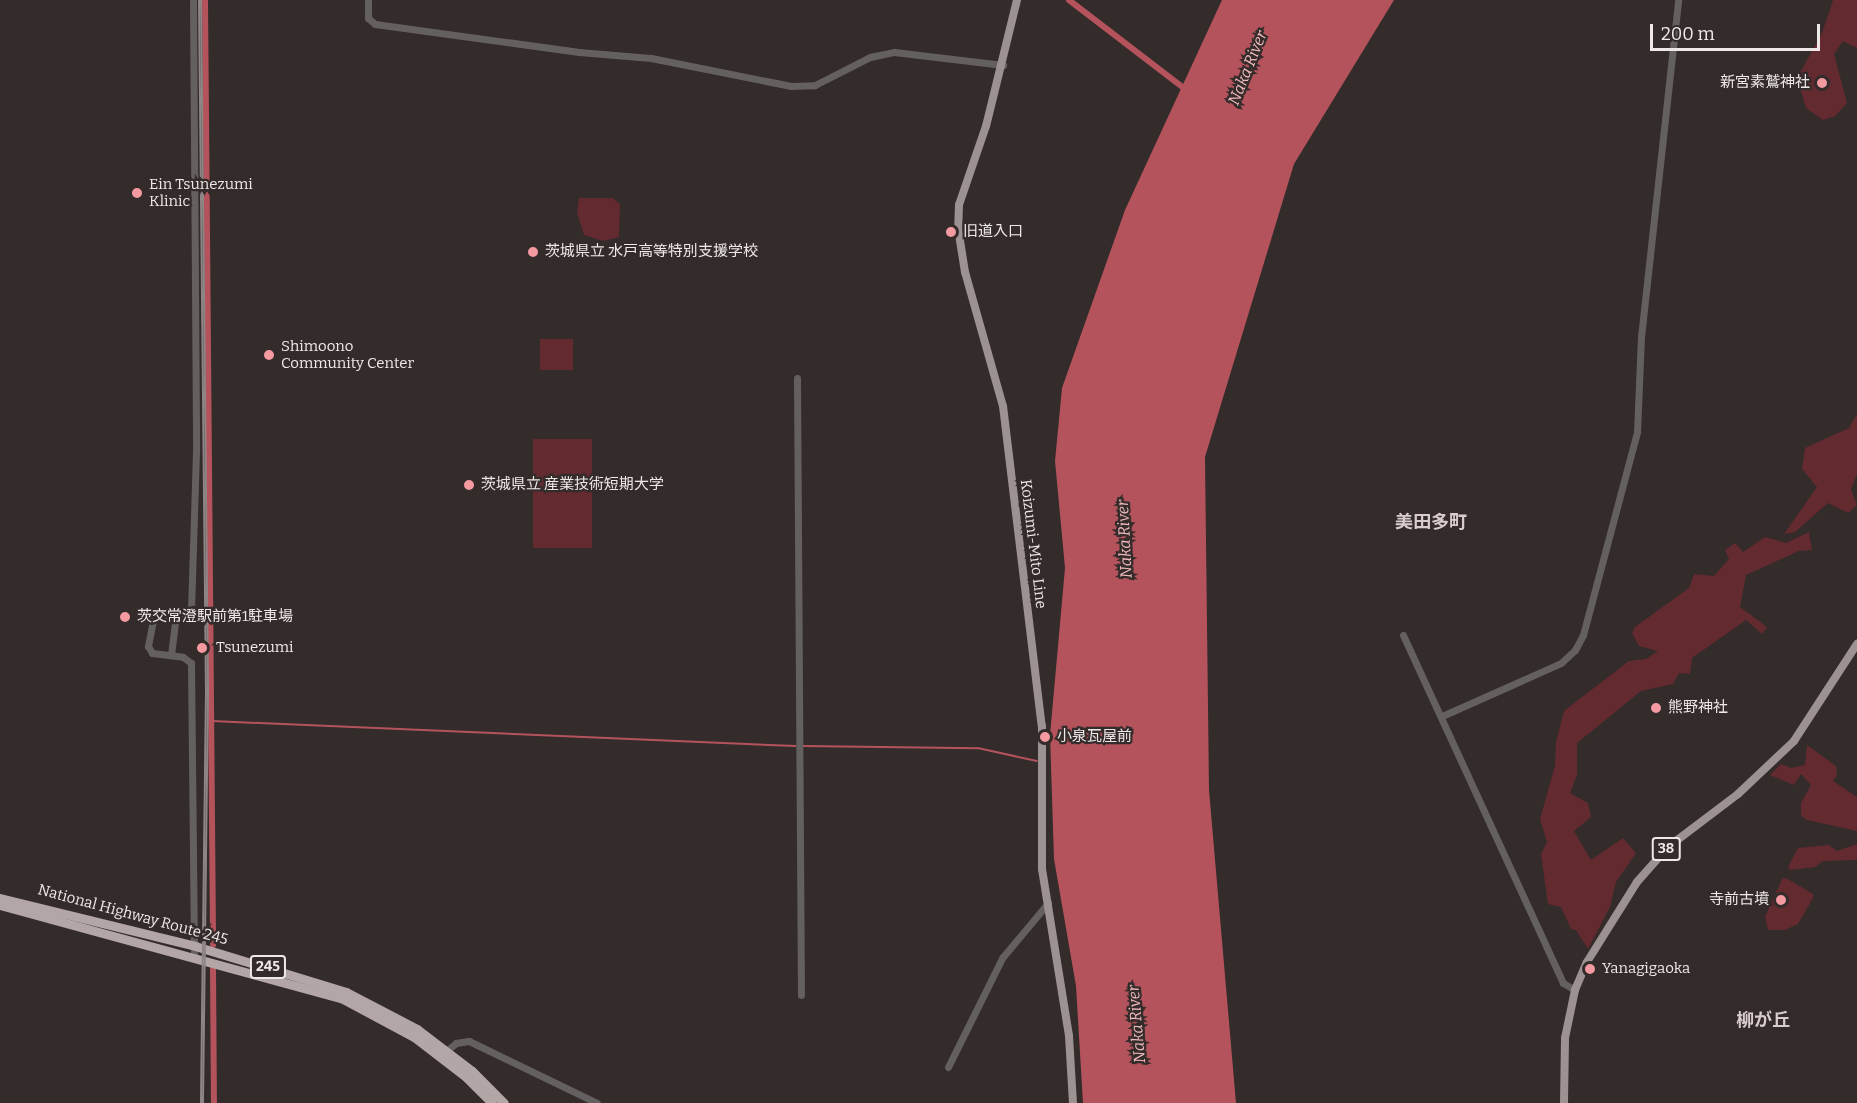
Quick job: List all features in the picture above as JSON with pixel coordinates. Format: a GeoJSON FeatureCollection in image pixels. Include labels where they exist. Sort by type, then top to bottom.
{"type":"FeatureCollection","features":[{"type":"Feature","properties":{"kind":"highway","name":"National Highway Route 245"},"geometry":{"type":"LineString","coordinates":[[0,898],[195,946],[346,992],[404,1020],[504,1103]]}},
{"type":"Feature","properties":{"kind":"highway","name":"National Highway Route 245"},"geometry":{"type":"LineString","coordinates":[[0,904],[343,999],[443,1052],[492,1103]]}},
{"type":"Feature","properties":{"kind":"main road","name":"Koizumi-Mito Line"},"geometry":{"type":"LineString","coordinates":[[1017,0],[1003,64],[963,192],[958,228],[965,272],[1003,406],[1041,715],[1040,842],[1069,1036],[1073,1103]]}},
{"type":"Feature","properties":{"kind":"main road","name":"38"},"geometry":{"type":"LineString","coordinates":[[1564,1103],[1566,1038],[1575,990],[1587,962],[1647,870],[1679,838],[1738,795],[1794,741],[1857,644]]}},
{"type":"Feature","properties":{"kind":"street"},"geometry":{"type":"LineString","coordinates":[[193,0],[196,452],[190,608],[184,615],[154,615],[149,636],[152,652],[171,655],[191,663],[194,957]]}},
{"type":"Feature","properties":{"kind":"street"},"geometry":{"type":"LineString","coordinates":[[368,0],[368,18],[375,24],[579,52],[651,58],[791,86],[815,85],[870,57],[894,52],[1003,64]]}},
{"type":"Feature","properties":{"kind":"street"},"geometry":{"type":"LineString","coordinates":[[1442,716],[1561,663],[1575,650],[1583,635],[1637,432],[1641,337],[1678,0]]}},
{"type":"Feature","properties":{"kind":"street"},"geometry":{"type":"LineString","coordinates":[[797,378],[801,995]]}},
{"type":"Feature","properties":{"kind":"street"},"geometry":{"type":"LineString","coordinates":[[171,655],[176,616]]}},
{"type":"Feature","properties":{"kind":"street"},"geometry":{"type":"LineString","coordinates":[[1403,635],[1563,983],[1575,990]]}},
{"type":"Feature","properties":{"kind":"street"},"geometry":{"type":"LineString","coordinates":[[948,1067],[1002,958],[1048,903]]}},
{"type":"Feature","properties":{"kind":"street"},"geometry":{"type":"LineString","coordinates":[[443,1052],[464,1041],[480,1045],[597,1103]]}},
{"type":"Feature","properties":{"kind":"shaded area"},"geometry":{"type":"Polygon","coordinates":[[[1833,0],[1857,0],[1857,48],[1843,41],[1834,54],[1847,103],[1835,116],[1823,120],[1806,108],[1797,78],[1822,33],[1833,0]]]}},
{"type":"Feature","properties":{"kind":"shaded area"},"geometry":{"type":"Polygon","coordinates":[[[579,198],[613,198],[620,204],[619,237],[603,241],[584,235],[577,213],[579,198]]]}},
{"type":"Feature","properties":{"kind":"shaded area"},"geometry":{"type":"Polygon","coordinates":[[[540,339],[573,339],[573,370],[540,370],[540,339]]]}},
{"type":"Feature","properties":{"kind":"shaded area"},"geometry":{"type":"Polygon","coordinates":[[[1857,414],[1857,474],[1851,489],[1857,505],[1848,513],[1828,503],[1795,532],[1784,534],[1817,487],[1802,469],[1805,448],[1849,428],[1857,414]]]}},
{"type":"Feature","properties":{"kind":"shaded area"},"geometry":{"type":"Polygon","coordinates":[[[533,439],[592,439],[592,548],[533,548],[533,439]]]}},
{"type":"Feature","properties":{"kind":"shaded area"},"geometry":{"type":"Polygon","coordinates":[[[1809,532],[1812,550],[1799,551],[1746,575],[1740,607],[1767,627],[1762,634],[1746,620],[1692,658],[1690,674],[1679,673],[1673,684],[1641,691],[1577,743],[1577,775],[1570,793],[1588,803],[1591,817],[1574,831],[1591,860],[1623,838],[1636,853],[1616,882],[1610,907],[1588,949],[1576,930],[1571,929],[1561,907],[1548,904],[1541,854],[1547,842],[1540,819],[1555,766],[1556,742],[1564,711],[1629,661],[1646,659],[1658,651],[1639,646],[1632,633],[1635,627],[1689,588],[1694,574],[1714,576],[1729,559],[1725,550],[1735,543],[1743,552],[1765,537],[1786,543],[1809,532]]]}},
{"type":"Feature","properties":{"kind":"shaded area"},"geometry":{"type":"Polygon","coordinates":[[[1807,745],[1836,766],[1837,775],[1833,781],[1857,797],[1857,831],[1807,820],[1801,816],[1801,803],[1811,785],[1801,774],[1794,785],[1770,775],[1781,764],[1791,768],[1805,765],[1807,745]]]}},
{"type":"Feature","properties":{"kind":"shaded area"},"geometry":{"type":"Polygon","coordinates":[[[1857,844],[1857,860],[1823,861],[1815,867],[1790,870],[1788,867],[1798,848],[1829,845],[1837,851],[1857,844]]]}},
{"type":"Feature","properties":{"kind":"shaded area"},"geometry":{"type":"Polygon","coordinates":[[[1786,878],[1813,894],[1813,898],[1798,924],[1785,930],[1768,930],[1765,917],[1782,879],[1786,878]]]}},
{"type":"Feature","properties":{"kind":"water","name":"Naka River"},"geometry":{"type":"Polygon","coordinates":[[[1222,0],[1394,0],[1294,164],[1205,457],[1209,790],[1236,1103],[1083,1103],[1076,986],[1054,859],[1050,735],[1065,568],[1055,461],[1062,388],[1125,210],[1222,0]]]}},
{"type":"Feature","properties":{"kind":"waterway"},"geometry":{"type":"LineString","coordinates":[[205,0],[213,945]]}},
{"type":"Feature","properties":{"kind":"waterway"},"geometry":{"type":"LineString","coordinates":[[1069,0],[1185,89]]}},
{"type":"Feature","properties":{"kind":"waterway"},"geometry":{"type":"LineString","coordinates":[[212,721],[795,746]]}},
{"type":"Feature","properties":{"kind":"waterway"},"geometry":{"type":"LineString","coordinates":[[803,746],[978,748],[1037,761]]}},
{"type":"Feature","properties":{"kind":"waterway"},"geometry":{"type":"LineString","coordinates":[[213,968],[214,1103]]}},
{"type":"Feature","properties":{"kind":"railway"},"geometry":{"type":"LineString","coordinates":[[200,0],[207,691],[202,1103]]}},
{"type":"Feature","properties":{"kind":"place","name":"新宮素鷲神社"},"geometry":{"type":"Point","coordinates":[1822,83]}},
{"type":"Feature","properties":{"kind":"place","name":"Ein Tsunezumi Klinic"},"geometry":{"type":"Point","coordinates":[137,193]}},
{"type":"Feature","properties":{"kind":"place","name":"旧道入口"},"geometry":{"type":"Point","coordinates":[951,232]}},
{"type":"Feature","properties":{"kind":"place","name":"茨城県立 水戸高等特別支援学校"},"geometry":{"type":"Point","coordinates":[533,252]}},
{"type":"Feature","properties":{"kind":"place","name":"Shimoono Community Center"},"geometry":{"type":"Point","coordinates":[269,355]}},
{"type":"Feature","properties":{"kind":"place","name":"茨城県立 産業技術短期大学"},"geometry":{"type":"Point","coordinates":[469,485]}},
{"type":"Feature","properties":{"kind":"place","name":"茨交常澄駅前第1駐車場"},"geometry":{"type":"Point","coordinates":[125,617]}},
{"type":"Feature","properties":{"kind":"place","name":"Tsunezumi"},"geometry":{"type":"Point","coordinates":[202,648]}},
{"type":"Feature","properties":{"kind":"place","name":"熊野神社"},"geometry":{"type":"Point","coordinates":[1656,708]}},
{"type":"Feature","properties":{"kind":"place","name":"小泉瓦屋前"},"geometry":{"type":"Point","coordinates":[1045,737]}},
{"type":"Feature","properties":{"kind":"place","name":"寺前古墳"},"geometry":{"type":"Point","coordinates":[1781,900]}},
{"type":"Feature","properties":{"kind":"place","name":"Yanagigaoka"},"geometry":{"type":"Point","coordinates":[1590,969]}},
{"type":"Feature","properties":{"kind":"district","name":"美田多町"},"geometry":{"type":"Point","coordinates":[1431,522]}},
{"type":"Feature","properties":{"kind":"district","name":"柳が丘"},"geometry":{"type":"Point","coordinates":[1763,1020]}}]}
